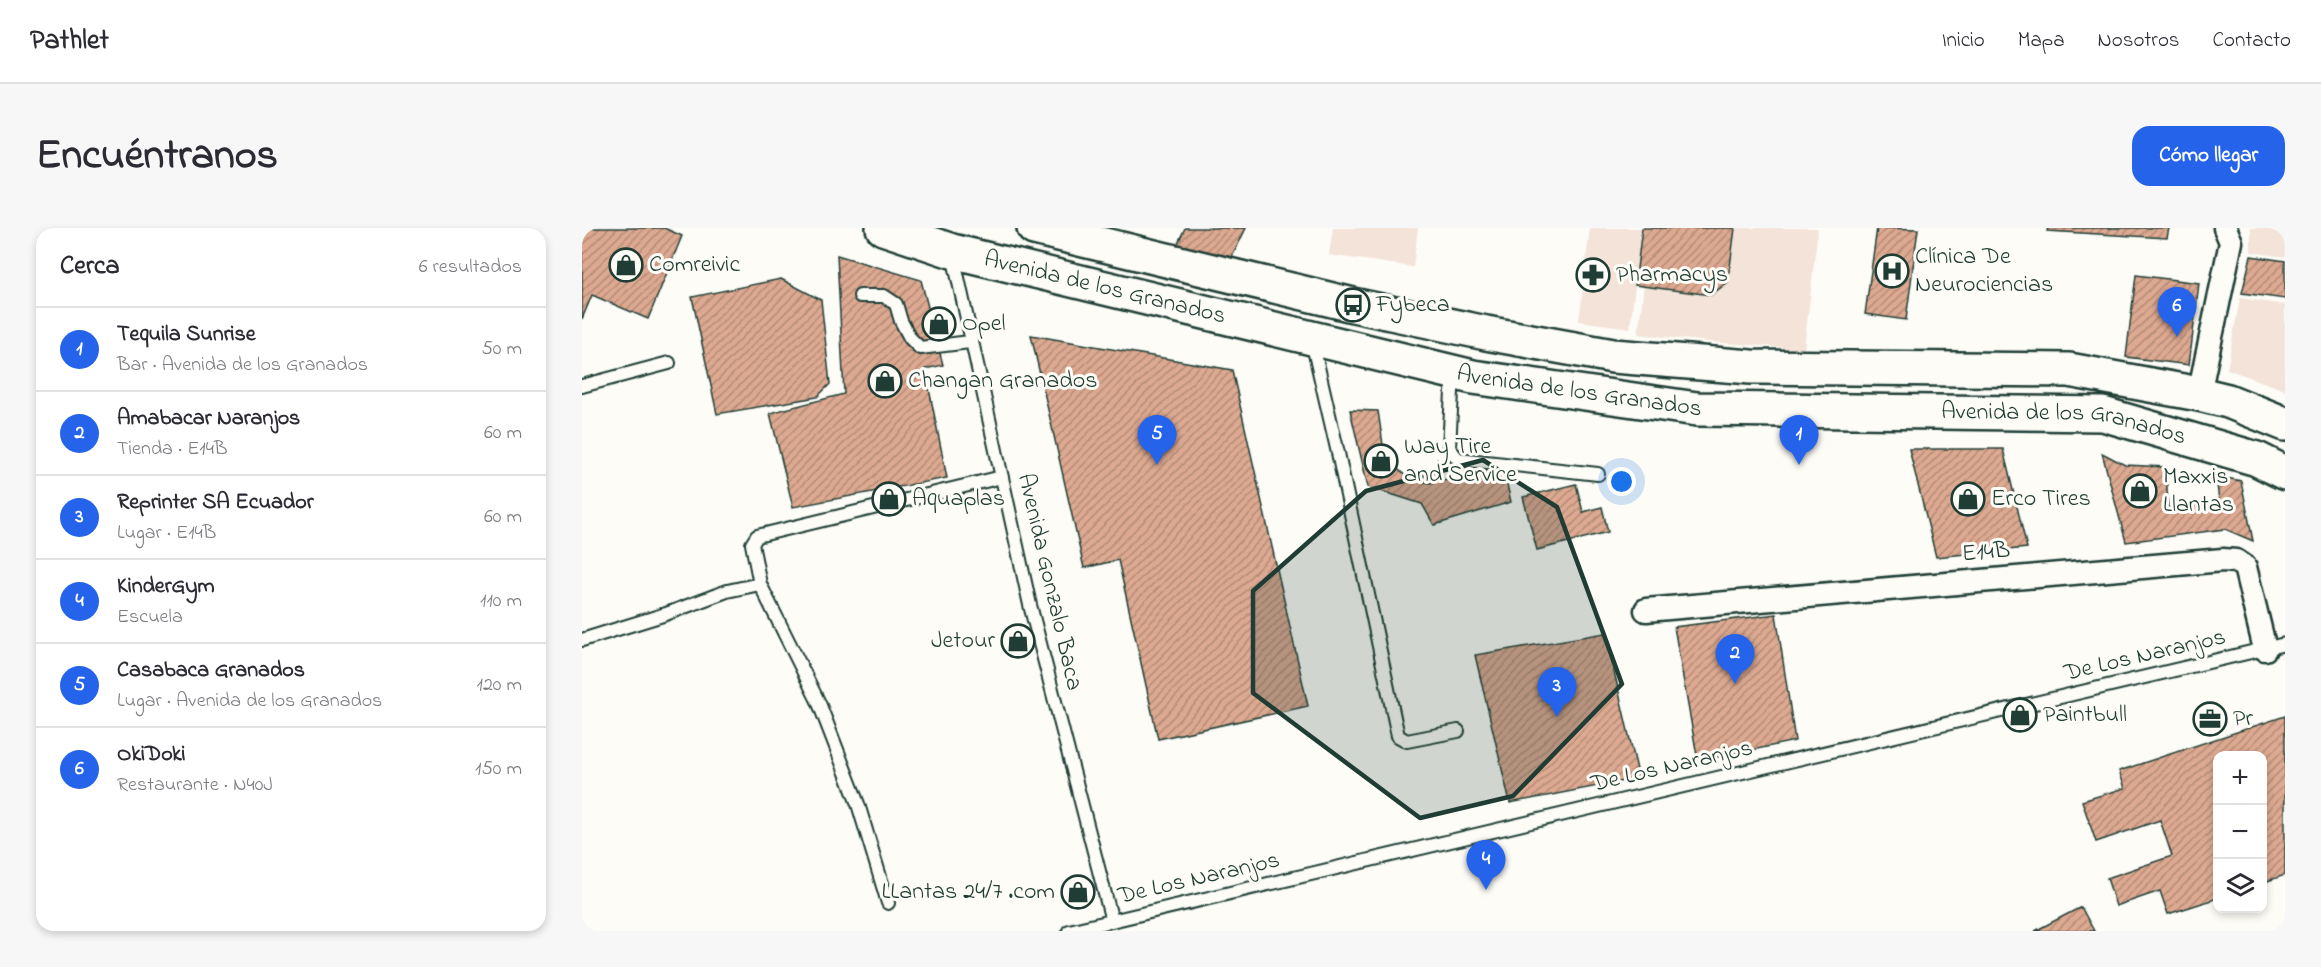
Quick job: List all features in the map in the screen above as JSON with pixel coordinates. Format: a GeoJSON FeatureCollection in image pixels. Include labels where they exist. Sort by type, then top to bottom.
{"type":"FeatureCollection","features":[{"type":"Feature","properties":{"kind":"main road","name":"Avenida de los Granados"},"geometry":{"type":"LineString","coordinates":[[883,228],[952,251],[1473,377],[1697,409],[2103,414],[2257,459],[2285,473]]}},
{"type":"Feature","properties":{"kind":"main road","name":"Avenida de los Granados"},"geometry":{"type":"LineString","coordinates":[[1055,231],[1353,305],[1486,333],[1613,356],[1751,367],[2069,370],[2214,398],[2285,424]]}},
{"type":"Feature","properties":{"kind":"main road"},"geometry":{"type":"LineString","coordinates":[[2214,398],[2251,396],[2285,402]]}},
{"type":"Feature","properties":{"kind":"street"},"geometry":{"type":"LineString","coordinates":[[2214,398],[2231,242],[2225,228]]}},
{"type":"Feature","properties":{"kind":"street","name":"E14B"},"geometry":{"type":"LineString","coordinates":[[1646,610],[2223,560],[2236,561],[2245,567],[2275,647]]}},
{"type":"Feature","properties":{"kind":"lane","name":"Avenida Gonzalo Baca"},"geometry":{"type":"LineString","coordinates":[[952,251],[970,342],[1030,605],[1112,921]]}},
{"type":"Feature","properties":{"kind":"lane"},"geometry":{"type":"LineString","coordinates":[[860,296],[884,296],[896,304],[901,321],[910,338],[920,348],[970,342]]}},
{"type":"Feature","properties":{"kind":"lane"},"geometry":{"type":"LineString","coordinates":[[1311,338],[1338,453],[1398,736],[1407,741],[1458,731]]}},
{"type":"Feature","properties":{"kind":"lane"},"geometry":{"type":"LineString","coordinates":[[582,386],[669,363]]}},
{"type":"Feature","properties":{"kind":"lane"},"geometry":{"type":"LineString","coordinates":[[1453,372],[1449,448],[1458,459],[1598,474]]}},
{"type":"Feature","properties":{"kind":"lane"},"geometry":{"type":"LineString","coordinates":[[888,903],[858,804],[819,703],[760,584],[752,544],[757,536],[1002,477]]}},
{"type":"Feature","properties":{"kind":"lane"},"geometry":{"type":"LineString","coordinates":[[582,640],[666,614],[727,591],[760,584]]}},
{"type":"Feature","properties":{"kind":"lane","name":"De Los Naranjos"},"geometry":{"type":"LineString","coordinates":[[1069,931],[2275,647]]}},
{"type":"Feature","properties":{"kind":"highlighted area"},"geometry":{"type":"Polygon","coordinates":[[[1483,460],[1557,507],[1622,684],[1513,796],[1420,818],[1253,693],[1253,591],[1366,491],[1483,460]]]}},
{"type":"Feature","properties":{"kind":"shaded area"},"geometry":{"type":"Polygon","coordinates":[[[1333,228],[1418,228],[1413,267],[1329,255],[1333,228]]]}},
{"type":"Feature","properties":{"kind":"shaded area"},"geometry":{"type":"Polygon","coordinates":[[[1590,228],[1642,228],[1630,328],[1579,321],[1590,228]]]}},
{"type":"Feature","properties":{"kind":"shaded area"},"geometry":{"type":"Polygon","coordinates":[[[1651,228],[1818,228],[1804,349],[1638,334],[1651,228]]]}},
{"type":"Feature","properties":{"kind":"shaded area"},"geometry":{"type":"Polygon","coordinates":[[[2251,228],[2285,228],[2285,257],[2251,252],[2251,228]]]}},
{"type":"Feature","properties":{"kind":"shaded area"},"geometry":{"type":"Polygon","coordinates":[[[2240,298],[2285,305],[2285,390],[2227,369],[2240,298]]]}},
{"type":"Feature","properties":{"kind":"building","name":"Comreivic"},"geometry":{"type":"Polygon","coordinates":[[[582,228],[664,228],[682,236],[648,319],[592,295],[582,319],[582,228]]]}},
{"type":"Feature","properties":{"kind":"building"},"geometry":{"type":"Polygon","coordinates":[[[1185,228],[1246,228],[1231,259],[1177,245],[1185,228]]]}},
{"type":"Feature","properties":{"kind":"building"},"geometry":{"type":"Polygon","coordinates":[[[1642,228],[1735,228],[1728,282],[1711,295],[1635,285],[1642,228]]]}},
{"type":"Feature","properties":{"kind":"building","name":"Clínica De Neurociencias"},"geometry":{"type":"Polygon","coordinates":[[[1877,228],[1918,229],[1906,320],[1865,314],[1877,228]]]}},
{"type":"Feature","properties":{"kind":"building"},"geometry":{"type":"Polygon","coordinates":[[[2048,228],[2169,228],[2167,238],[2047,231],[2048,228]]]}},
{"type":"Feature","properties":{"kind":"building","name":"Changan Granados"},"geometry":{"type":"Polygon","coordinates":[[[837,255],[921,280],[943,365],[925,369],[947,478],[793,507],[770,413],[844,394],[837,255]]]}},
{"type":"Feature","properties":{"kind":"building"},"geometry":{"type":"Polygon","coordinates":[[[2251,256],[2285,261],[2285,299],[2242,293],[2251,256]]]}},
{"type":"Feature","properties":{"kind":"building"},"geometry":{"type":"Polygon","coordinates":[[[2136,275],[2199,283],[2189,365],[2126,357],[2136,275]]]}},
{"type":"Feature","properties":{"kind":"building"},"geometry":{"type":"Polygon","coordinates":[[[781,279],[821,300],[830,384],[817,397],[717,414],[692,297],[781,279]]]}},
{"type":"Feature","properties":{"kind":"building"},"geometry":{"type":"Polygon","coordinates":[[[1031,335],[1232,370],[1308,706],[1158,739],[1118,560],[1084,568],[1031,335]]]}},
{"type":"Feature","properties":{"kind":"building"},"geometry":{"type":"Polygon","coordinates":[[[1350,410],[1378,411],[1385,458],[1407,477],[1429,483],[1503,467],[1511,502],[1434,525],[1422,504],[1368,487],[1350,410]]]}},
{"type":"Feature","properties":{"kind":"building","name":"Erco Tires"},"geometry":{"type":"Polygon","coordinates":[[[1909,449],[2003,449],[2027,548],[1936,557],[1909,449]]]}},
{"type":"Feature","properties":{"kind":"building","name":"Maxxis Llantas"},"geometry":{"type":"Polygon","coordinates":[[[2102,453],[2125,465],[2166,467],[2168,508],[2219,501],[2216,476],[2241,481],[2253,541],[2225,529],[2126,542],[2102,453]]]}},
{"type":"Feature","properties":{"kind":"building"},"geometry":{"type":"Polygon","coordinates":[[[1576,484],[1583,512],[1602,507],[1608,532],[1537,550],[1523,497],[1576,484]]]}},
{"type":"Feature","properties":{"kind":"building"},"geometry":{"type":"Polygon","coordinates":[[[1776,614],[1795,741],[1698,761],[1674,627],[1776,614]]]}},
{"type":"Feature","properties":{"kind":"building"},"geometry":{"type":"Polygon","coordinates":[[[1605,633],[1639,778],[1510,803],[1475,655],[1605,633]]]}},
{"type":"Feature","properties":{"kind":"building"},"geometry":{"type":"Polygon","coordinates":[[[2285,716],[2285,875],[2267,881],[2267,751],[2213,751],[2213,900],[2168,914],[2160,891],[2116,906],[2107,878],[2172,856],[2160,820],[2096,842],[2082,801],[2125,788],[2119,771],[2285,716]]]}},
{"type":"Feature","properties":{"kind":"building"},"geometry":{"type":"Polygon","coordinates":[[[2081,907],[2094,931],[2035,931],[2081,907]]]}},
{"type":"Feature","properties":{"kind":"place","name":"Comreivic"},"geometry":{"type":"Point","coordinates":[626,265]}},
{"type":"Feature","properties":{"kind":"place","name":"Clínica De Neurociencias"},"geometry":{"type":"Point","coordinates":[1892,271]}},
{"type":"Feature","properties":{"kind":"place","name":"Pharmacys"},"geometry":{"type":"Point","coordinates":[1593,275]}},
{"type":"Feature","properties":{"kind":"place","name":"Fybeca"},"geometry":{"type":"Point","coordinates":[1353,305]}},
{"type":"Feature","properties":{"kind":"place","name":"Opel"},"geometry":{"type":"Point","coordinates":[939,324]}},
{"type":"Feature","properties":{"kind":"place","name":"OkiDoki"},"geometry":{"type":"Point","coordinates":[2177,337]}},
{"type":"Feature","properties":{"kind":"place","name":"Changan Granados"},"geometry":{"type":"Point","coordinates":[885,381]}},
{"type":"Feature","properties":{"kind":"place","name":"Way Tire and Service"},"geometry":{"type":"Point","coordinates":[1381,461]}},
{"type":"Feature","properties":{"kind":"place","name":"Casabaca Granados"},"geometry":{"type":"Point","coordinates":[1157,465]}},
{"type":"Feature","properties":{"kind":"place","name":"Tequila Sunrise"},"geometry":{"type":"Point","coordinates":[1799,465]}},
{"type":"Feature","properties":{"kind":"place","name":"Maxxis Llantas"},"geometry":{"type":"Point","coordinates":[2140,491]}},
{"type":"Feature","properties":{"kind":"place","name":"Aquaplas"},"geometry":{"type":"Point","coordinates":[889,499]}},
{"type":"Feature","properties":{"kind":"place","name":"Erco Tires"},"geometry":{"type":"Point","coordinates":[1968,499]}},
{"type":"Feature","properties":{"kind":"place","name":"Jetour"},"geometry":{"type":"Point","coordinates":[1018,641]}},
{"type":"Feature","properties":{"kind":"place","name":"Amabacar Naranjos"},"geometry":{"type":"Point","coordinates":[1735,684]}},
{"type":"Feature","properties":{"kind":"place","name":"Paintbull"},"geometry":{"type":"Point","coordinates":[2020,715]}},
{"type":"Feature","properties":{"kind":"place","name":"Reprinter SA Ecuador"},"geometry":{"type":"Point","coordinates":[1557,717]}},
{"type":"Feature","properties":{"kind":"place","name":"Pr"},"geometry":{"type":"Point","coordinates":[2210,719]}},
{"type":"Feature","properties":{"kind":"place","name":"KinderGym"},"geometry":{"type":"Point","coordinates":[1486,890]}},
{"type":"Feature","properties":{"kind":"place","name":"LLantas 24/7 .com"},"geometry":{"type":"Point","coordinates":[1078,892]}}]}
